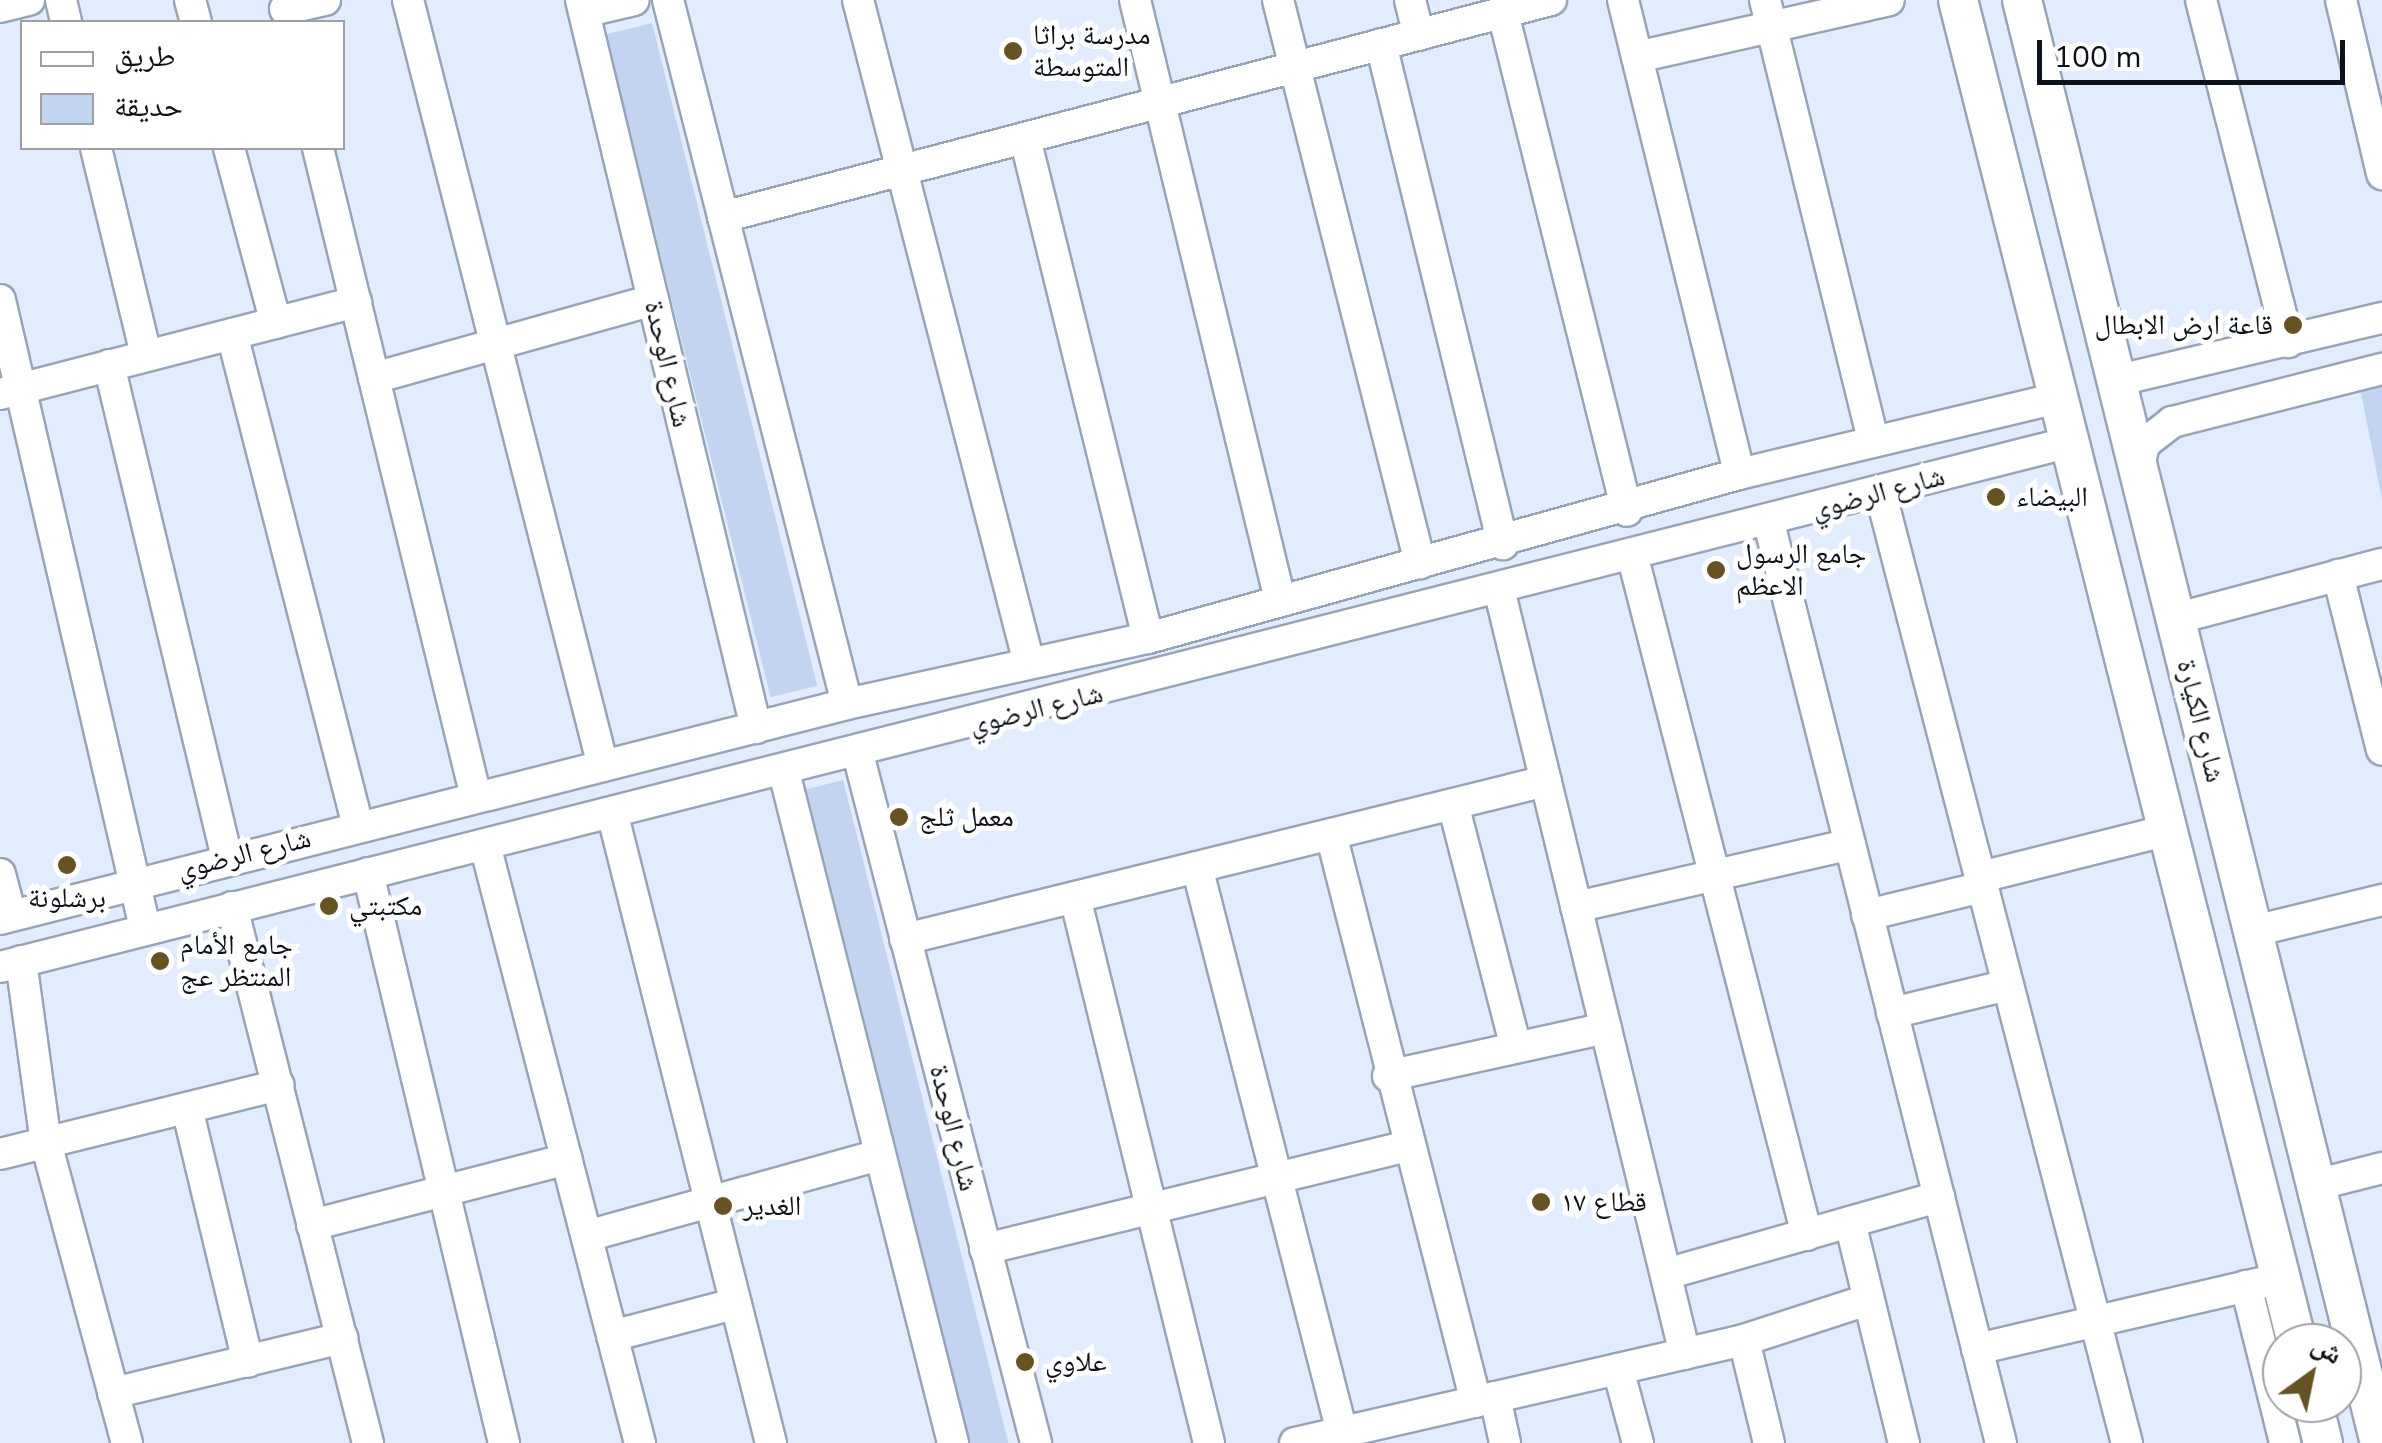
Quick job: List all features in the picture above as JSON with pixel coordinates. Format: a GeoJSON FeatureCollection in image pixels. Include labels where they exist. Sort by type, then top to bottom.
{"type":"FeatureCollection","features":[{"type":"Feature","properties":{"kind":"main road"},"geometry":{"type":"LineString","coordinates":[[1958,0],[2168,830],[2264,1282],[2287,1323]]}},
{"type":"Feature","properties":{"kind":"main road","name":"شارع الكيارة"},"geometry":{"type":"LineString","coordinates":[[2022,0],[2351,1323]]}},
{"type":"Feature","properties":{"kind":"main road","name":"شارع الكيارة"},"geometry":{"type":"LineString","coordinates":[[2362,1369],[2380,1443]]}},
{"type":"Feature","properties":{"kind":"street"},"geometry":{"type":"LineString","coordinates":[[285,11],[325,0]]}},
{"type":"Feature","properties":{"kind":"street"},"geometry":{"type":"LineString","coordinates":[[408,0],[500,342],[603,766]]}},
{"type":"Feature","properties":{"kind":"street"},"geometry":{"type":"LineString","coordinates":[[583,6],[634,0]]}},
{"type":"Feature","properties":{"kind":"street"},"geometry":{"type":"LineString","coordinates":[[668,0],[847,704]]}},
{"type":"Feature","properties":{"kind":"street"},"geometry":{"type":"LineString","coordinates":[[858,0],[1029,663]]}},
{"type":"Feature","properties":{"kind":"street"},"geometry":{"type":"LineString","coordinates":[[1135,0],[1280,600]]}},
{"type":"Feature","properties":{"kind":"street"},"geometry":{"type":"LineString","coordinates":[[1278,0],[1420,564]]}},
{"type":"Feature","properties":{"kind":"street"},"geometry":{"type":"LineString","coordinates":[[1410,0],[1419,34]]}},
{"type":"Feature","properties":{"kind":"street"},"geometry":{"type":"LineString","coordinates":[[723,216],[1548,0]]}},
{"type":"Feature","properties":{"kind":"street"},"geometry":{"type":"LineString","coordinates":[[1623,0],[1739,474]]}},
{"type":"Feature","properties":{"kind":"street"},"geometry":{"type":"LineString","coordinates":[[1637,57],[1768,13],[1889,0]]}},
{"type":"Feature","properties":{"kind":"street"},"geometry":{"type":"LineString","coordinates":[[2201,0],[2288,342]]}},
{"type":"Feature","properties":{"kind":"street"},"geometry":{"type":"LineString","coordinates":[[2341,0],[2382,174]]}},
{"type":"Feature","properties":{"kind":"street","name":"شارع الوحدة"},"geometry":{"type":"LineString","coordinates":[[583,6],[756,728]]}},
{"type":"Feature","properties":{"kind":"street"},"geometry":{"type":"LineString","coordinates":[[1503,12],[1627,511]]}},
{"type":"Feature","properties":{"kind":"street"},"geometry":{"type":"LineString","coordinates":[[1768,13],[1874,441]]}},
{"type":"Feature","properties":{"kind":"street"},"geometry":{"type":"LineString","coordinates":[[1381,44],[1503,544]]}},
{"type":"Feature","properties":{"kind":"street"},"geometry":{"type":"LineString","coordinates":[[1025,138],[1148,638]]}},
{"type":"Feature","properties":{"kind":"street"},"geometry":{"type":"LineString","coordinates":[[96,150],[146,355]]}},
{"type":"Feature","properties":{"kind":"street"},"geometry":{"type":"LineString","coordinates":[[230,150],[276,323]]}},
{"type":"Feature","properties":{"kind":"street"},"geometry":{"type":"LineString","coordinates":[[318,150],[476,797]]}},
{"type":"Feature","properties":{"kind":"street"},"geometry":{"type":"LineString","coordinates":[[0,300],[11,391],[145,928]]}},
{"type":"Feature","properties":{"kind":"street"},"geometry":{"type":"LineString","coordinates":[[374,378],[653,300]]}},
{"type":"Feature","properties":{"kind":"street"},"geometry":{"type":"LineString","coordinates":[[11,391],[356,302]]}},
{"type":"Feature","properties":{"kind":"street"},"geometry":{"type":"LineString","coordinates":[[2115,381],[2382,318]]}},
{"type":"Feature","properties":{"kind":"street"},"geometry":{"type":"LineString","coordinates":[[232,334],[358,826]]}},
{"type":"Feature","properties":{"kind":"street"},"geometry":{"type":"LineString","coordinates":[[109,366],[227,858]]}},
{"type":"Feature","properties":{"kind":"street"},"geometry":{"type":"LineString","coordinates":[[2138,474],[2144,444],[2172,422],[2382,369]]}},
{"type":"Feature","properties":{"kind":"street","name":"شارع الرضوي"},"geometry":{"type":"LineString","coordinates":[[5,918],[136,880],[847,704],[1148,638],[1627,511],[1739,474],[2058,398]]}},
{"type":"Feature","properties":{"kind":"street","name":"شارع الرضوي"},"geometry":{"type":"LineString","coordinates":[[12,980],[145,928],[613,816],[1500,593],[1632,554],[1769,523],[2070,442]]}},
{"type":"Feature","properties":{"kind":"street"},"geometry":{"type":"LineString","coordinates":[[1880,491],[2127,1443]]}},
{"type":"Feature","properties":{"kind":"street"},"geometry":{"type":"LineString","coordinates":[[1769,523],[2000,1443]]}},
{"type":"Feature","properties":{"kind":"street"},"geometry":{"type":"LineString","coordinates":[[1632,554],[1719,878],[1807,1235]]}},
{"type":"Feature","properties":{"kind":"street"},"geometry":{"type":"LineString","coordinates":[[2175,618],[2382,564]]}},
{"type":"Feature","properties":{"kind":"street"},"geometry":{"type":"LineString","coordinates":[[2338,575],[2382,750]]}},
{"type":"Feature","properties":{"kind":"street"},"geometry":{"type":"LineString","coordinates":[[1372,576],[1384,622]]}},
{"type":"Feature","properties":{"kind":"street"},"geometry":{"type":"LineString","coordinates":[[1500,593],[1685,1354]]}},
{"type":"Feature","properties":{"kind":"street","name":"شارع الوحدة"},"geometry":{"type":"LineString","coordinates":[[858,754],[1036,1443]]}},
{"type":"Feature","properties":{"kind":"street"},"geometry":{"type":"LineString","coordinates":[[784,772],[953,1443]]}},
{"type":"Feature","properties":{"kind":"street"},"geometry":{"type":"LineString","coordinates":[[906,939],[1546,781]]}},
{"type":"Feature","properties":{"kind":"street"},"geometry":{"type":"LineString","coordinates":[[1453,804],[1516,1047]]}},
{"type":"Feature","properties":{"kind":"street"},"geometry":{"type":"LineString","coordinates":[[613,816],[771,1443]]}},
{"type":"Feature","properties":{"kind":"street"},"geometry":{"type":"LineString","coordinates":[[1868,915],[2168,830]]}},
{"type":"Feature","properties":{"kind":"street"},"geometry":{"type":"LineString","coordinates":[[1330,834],[1406,1146],[1485,1400],[1505,1443]]}},
{"type":"Feature","properties":{"kind":"street"},"geometry":{"type":"LineString","coordinates":[[485,844],[640,1443]]}},
{"type":"Feature","properties":{"kind":"street"},"geometry":{"type":"LineString","coordinates":[[1576,907],[1719,878],[1850,844]]}},
{"type":"Feature","properties":{"kind":"street"},"geometry":{"type":"LineString","coordinates":[[1197,867],[1342,1432]]}},
{"type":"Feature","properties":{"kind":"street"},"geometry":{"type":"LineString","coordinates":[[368,873],[504,1443]]}},
{"type":"Feature","properties":{"kind":"street"},"geometry":{"type":"LineString","coordinates":[[0,874],[5,918]]}},
{"type":"Feature","properties":{"kind":"street"},"geometry":{"type":"LineString","coordinates":[[1075,897],[1209,1443]]}},
{"type":"Feature","properties":{"kind":"street"},"geometry":{"type":"LineString","coordinates":[[2254,930],[2382,900]]}},
{"type":"Feature","properties":{"kind":"street"},"geometry":{"type":"LineString","coordinates":[[232,907],[368,1443]]}},
{"type":"Feature","properties":{"kind":"street"},"geometry":{"type":"LineString","coordinates":[[12,980],[46,1143],[126,1443]]}},
{"type":"Feature","properties":{"kind":"street"},"geometry":{"type":"LineString","coordinates":[[1892,1013],[2008,985]]}},
{"type":"Feature","properties":{"kind":"street"},"geometry":{"type":"LineString","coordinates":[[1388,1076],[1606,1028]]}},
{"type":"Feature","properties":{"kind":"street"},"geometry":{"type":"LineString","coordinates":[[0,1154],[279,1085]]}},
{"type":"Feature","properties":{"kind":"street"},"geometry":{"type":"LineString","coordinates":[[187,1108],[248,1362]]}},
{"type":"Feature","properties":{"kind":"street"},"geometry":{"type":"LineString","coordinates":[[985,1249],[1276,1174],[1406,1146]]}},
{"type":"Feature","properties":{"kind":"street"},"geometry":{"type":"LineString","coordinates":[[587,1236],[880,1155]]}},
{"type":"Feature","properties":{"kind":"street"},"geometry":{"type":"LineString","coordinates":[[312,1225],[567,1159]]}},
{"type":"Feature","properties":{"kind":"street"},"geometry":{"type":"LineString","coordinates":[[2315,1185],[2382,1168]]}},
{"type":"Feature","properties":{"kind":"street"},"geometry":{"type":"LineString","coordinates":[[1666,1274],[1938,1197]]}},
{"type":"Feature","properties":{"kind":"street"},"geometry":{"type":"LineString","coordinates":[[1850,1222],[1904,1443]]}},
{"type":"Feature","properties":{"kind":"street"},"geometry":{"type":"LineString","coordinates":[[1977,1348],[2264,1282],[2285,1443]]}},
{"type":"Feature","properties":{"kind":"street"},"geometry":{"type":"LineString","coordinates":[[1295,1443],[1744,1340],[1868,1300]]}},
{"type":"Feature","properties":{"kind":"street"},"geometry":{"type":"LineString","coordinates":[[612,1336],[734,1304]]}},
{"type":"Feature","properties":{"kind":"street"},"geometry":{"type":"LineString","coordinates":[[113,1392],[342,1338]]}},
{"type":"Feature","properties":{"kind":"street"},"geometry":{"type":"LineString","coordinates":[[1744,1340],[1769,1443]]}},
{"type":"Feature","properties":{"kind":"street"},"geometry":{"type":"LineString","coordinates":[[1618,1369],[1638,1443]]}},
{"type":"Feature","properties":{"kind":"green space"},"geometry":{"type":"Polygon","coordinates":[[[652,23],[817,686],[771,697],[605,35],[652,23]]]}},
{"type":"Feature","properties":{"kind":"green space"},"geometry":{"type":"Polygon","coordinates":[[[2382,382],[2382,499],[2360,388],[2382,382]]]}},
{"type":"Feature","properties":{"kind":"green space"},"geometry":{"type":"Polygon","coordinates":[[[843,780],[1008,1443],[964,1443],[801,790],[843,780]]]}},
{"type":"Feature","properties":{"kind":"place","name":"مدرسة براثا المتوسطة"},"geometry":{"type":"Point","coordinates":[1013,51]}},
{"type":"Feature","properties":{"kind":"place","name":"قاعة ارض الابطال"},"geometry":{"type":"Point","coordinates":[2293,325]}},
{"type":"Feature","properties":{"kind":"place","name":"البيضاء"},"geometry":{"type":"Point","coordinates":[1996,497]}},
{"type":"Feature","properties":{"kind":"place","name":"جامع الرسول الاعظم"},"geometry":{"type":"Point","coordinates":[1716,570]}},
{"type":"Feature","properties":{"kind":"place","name":"معمل ثلج"},"geometry":{"type":"Point","coordinates":[899,817]}},
{"type":"Feature","properties":{"kind":"place","name":"برشلونة"},"geometry":{"type":"Point","coordinates":[67,865]}},
{"type":"Feature","properties":{"kind":"place","name":"مكتبتي"},"geometry":{"type":"Point","coordinates":[329,906]}},
{"type":"Feature","properties":{"kind":"place","name":"جامع الأمام المنتظر عج"},"geometry":{"type":"Point","coordinates":[160,961]}},
{"type":"Feature","properties":{"kind":"place","name":"قطاع ١٧"},"geometry":{"type":"Point","coordinates":[1541,1202]}},
{"type":"Feature","properties":{"kind":"place","name":"الغدير"},"geometry":{"type":"Point","coordinates":[723,1206]}},
{"type":"Feature","properties":{"kind":"place","name":"علاوي"},"geometry":{"type":"Point","coordinates":[1025,1362]}}]}
